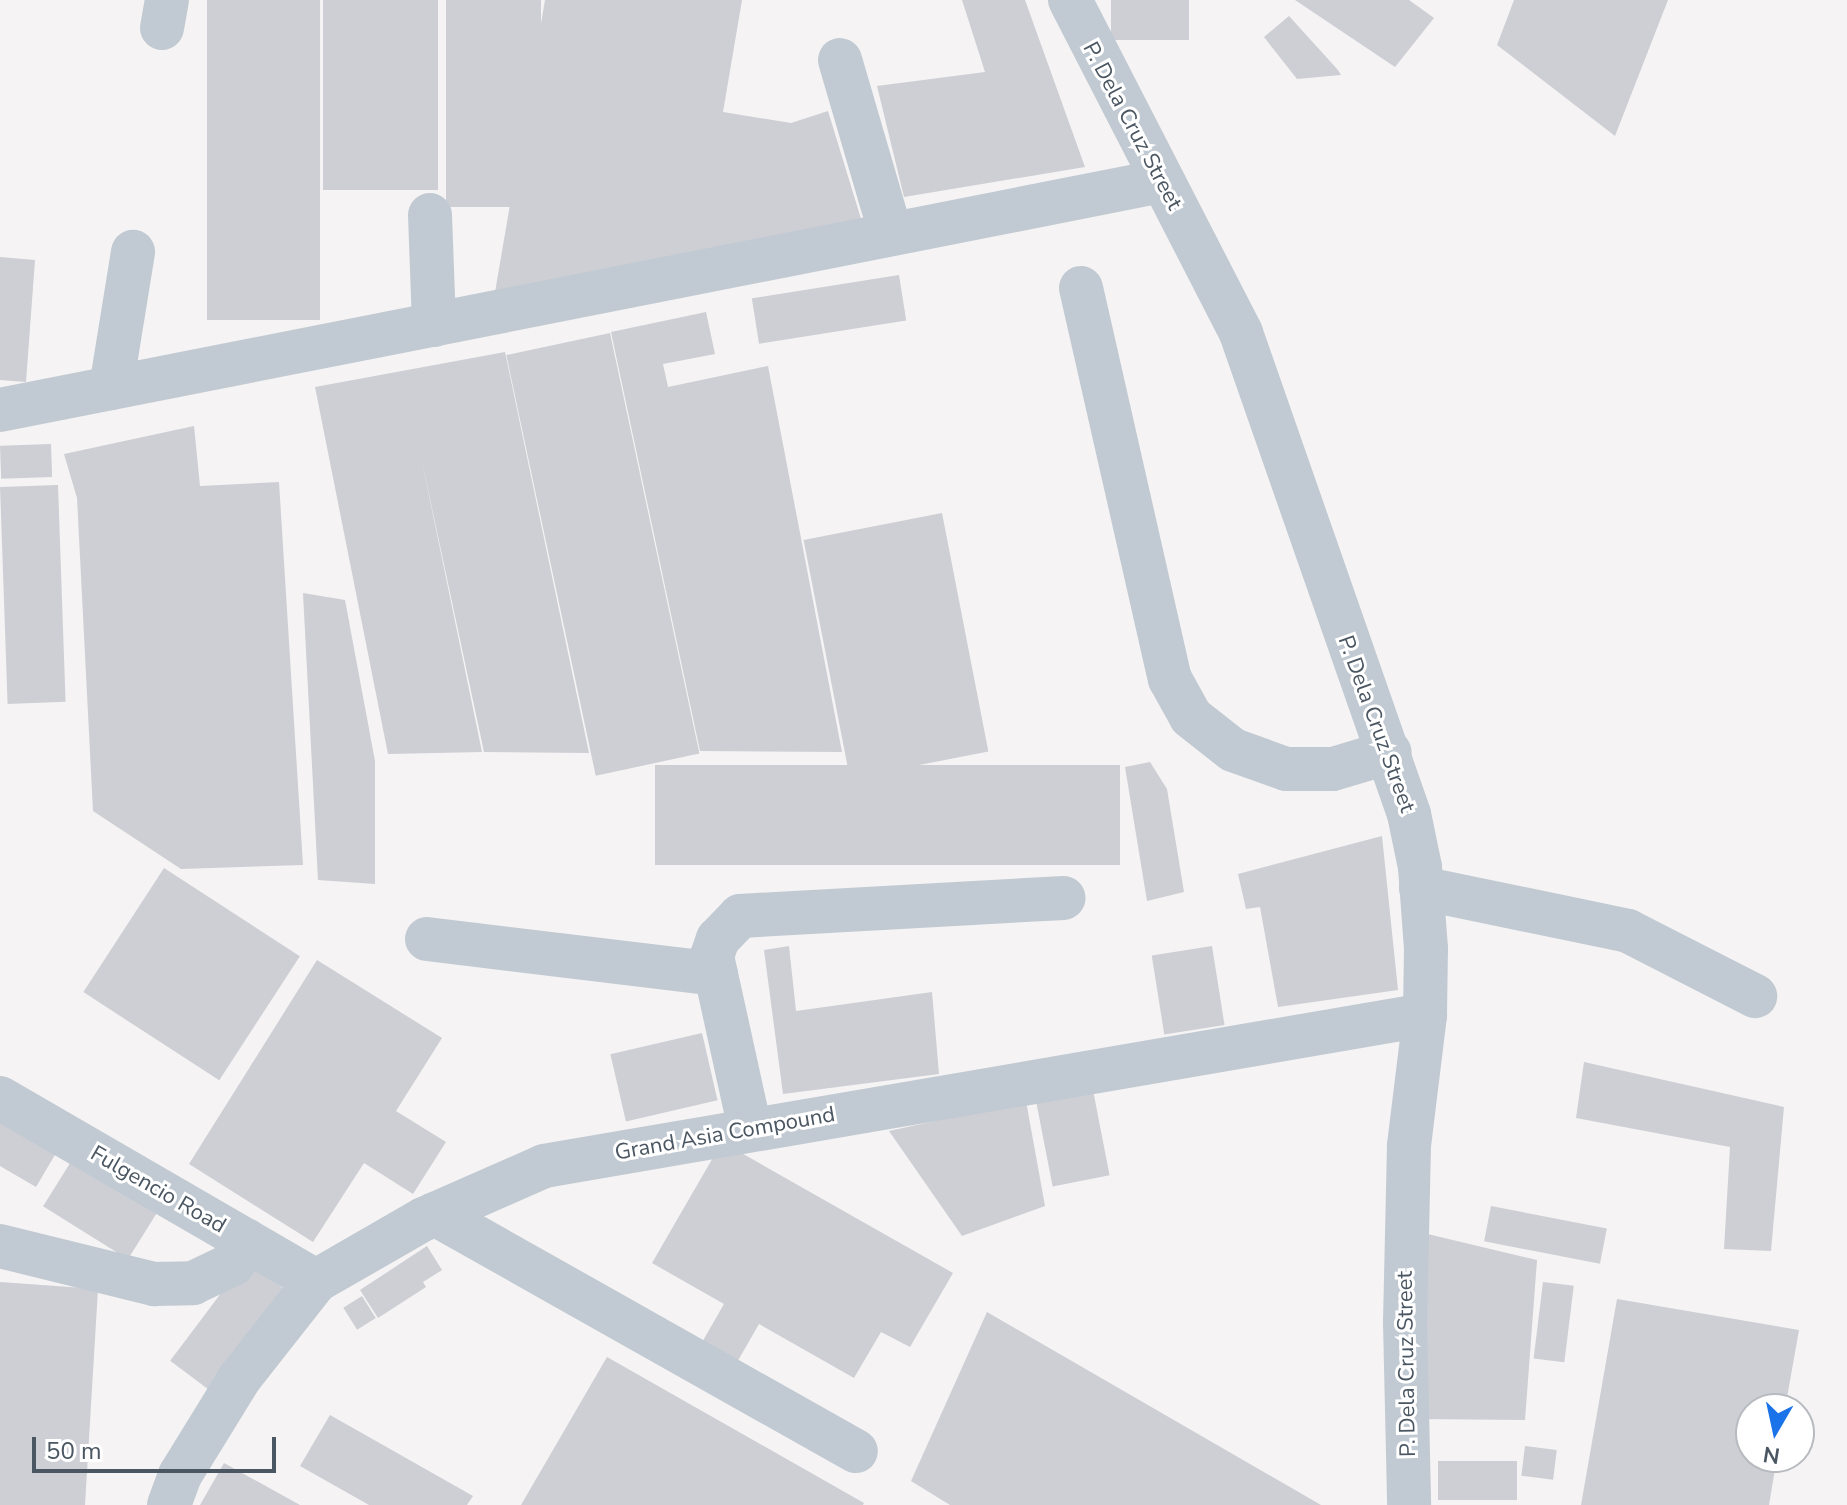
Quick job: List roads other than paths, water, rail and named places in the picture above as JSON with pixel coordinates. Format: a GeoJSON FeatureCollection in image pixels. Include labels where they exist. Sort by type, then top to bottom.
{"type":"FeatureCollection","features":[{"type":"Feature","properties":{"kind":"street","name":"P. Dela Cruz Street"},"geometry":{"type":"LineString","coordinates":[[1070,0],[1241,333],[1278,430],[1340,625],[1390,752],[1409,814],[1421,888],[1425,1015],[1409,1146],[1405,1322],[1409,1505]]}},
{"type":"Feature","properties":{"kind":"street"},"geometry":{"type":"LineString","coordinates":[[840,60],[891,234]]}},
{"type":"Feature","properties":{"kind":"street"},"geometry":{"type":"LineString","coordinates":[[0,410],[1162,181]]}},
{"type":"Feature","properties":{"kind":"street"},"geometry":{"type":"LineString","coordinates":[[430,215],[434,325]]}},
{"type":"Feature","properties":{"kind":"street"},"geometry":{"type":"LineString","coordinates":[[111,388],[133,252]]}},
{"type":"Feature","properties":{"kind":"street"},"geometry":{"type":"LineString","coordinates":[[1081,288],[1170,679],[1191,717],[1233,750],[1286,769],[1333,769],[1390,752]]}},
{"type":"Feature","properties":{"kind":"street"},"geometry":{"type":"LineString","coordinates":[[1421,888],[1628,931],[1755,996]]}},
{"type":"Feature","properties":{"kind":"street"},"geometry":{"type":"LineString","coordinates":[[750,1129],[712,956],[718,939],[740,916],[1063,898]]}},
{"type":"Feature","properties":{"kind":"street"},"geometry":{"type":"LineString","coordinates":[[427,939],[716,974]]}},
{"type":"Feature","properties":{"kind":"street","name":"Grand Asia Compound"},"geometry":{"type":"LineString","coordinates":[[169,1505],[180,1475],[239,1379],[316,1281],[435,1214],[544,1166],[1425,1015]]}},
{"type":"Feature","properties":{"kind":"street","name":"Fulgencio Road"},"geometry":{"type":"LineString","coordinates":[[0,1098],[316,1281]]}},
{"type":"Feature","properties":{"kind":"street"},"geometry":{"type":"LineString","coordinates":[[435,1214],[856,1451]]}},
{"type":"Feature","properties":{"kind":"street"},"geometry":{"type":"LineString","coordinates":[[0,1246],[154,1284],[193,1283],[233,1264],[247,1241]]}}]}
